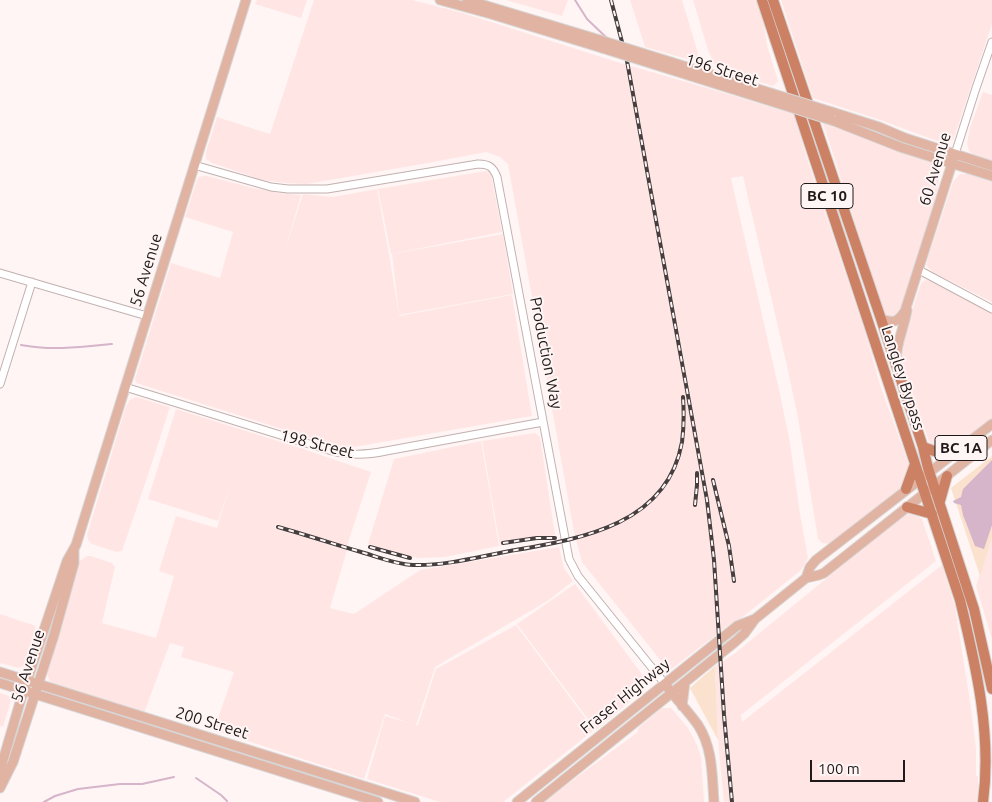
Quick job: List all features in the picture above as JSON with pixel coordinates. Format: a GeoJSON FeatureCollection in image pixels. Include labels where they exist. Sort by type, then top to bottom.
{"type":"FeatureCollection","features":[{"type":"Feature","properties":{"kind":"highway","name":"Langley Bypass"},"geometry":{"type":"LineString","coordinates":[[762,0],[960,600],[978,682],[983,720],[985,746],[983,802]]}},
{"type":"Feature","properties":{"kind":"highway","name":"Langley Bypass"},"geometry":{"type":"LineString","coordinates":[[773,0],[881,319],[940,501],[974,609],[992,689]]}},
{"type":"Feature","properties":{"kind":"highway"},"geometry":{"type":"LineString","coordinates":[[922,446],[937,452],[957,450]]}},
{"type":"Feature","properties":{"kind":"highway"},"geometry":{"type":"LineString","coordinates":[[906,490],[915,463]]}},
{"type":"Feature","properties":{"kind":"highway"},"geometry":{"type":"LineString","coordinates":[[940,501],[947,476]]}},
{"type":"Feature","properties":{"kind":"highway"},"geometry":{"type":"LineString","coordinates":[[907,507],[932,514]]}},
{"type":"Feature","properties":{"kind":"main road","name":"56 Avenue"},"geometry":{"type":"LineString","coordinates":[[0,780],[1,767],[24,690],[67,561],[74,549],[246,0]]}},
{"type":"Feature","properties":{"kind":"main road","name":"196 Street"},"geometry":{"type":"LineString","coordinates":[[440,0],[601,44]]}},
{"type":"Feature","properties":{"kind":"main road","name":"196 Street"},"geometry":{"type":"LineString","coordinates":[[467,0],[833,116],[900,146],[992,176]]}},
{"type":"Feature","properties":{"kind":"main road","name":"196 Street"},"geometry":{"type":"LineString","coordinates":[[833,116],[860,120],[905,138],[992,166]]}},
{"type":"Feature","properties":{"kind":"main road","name":"60 Avenue"},"geometry":{"type":"LineString","coordinates":[[896,366],[896,353],[908,305],[955,154]]}},
{"type":"Feature","properties":{"kind":"main road"},"geometry":{"type":"LineString","coordinates":[[881,319],[890,322],[896,321],[902,316],[908,305]]}},
{"type":"Feature","properties":{"kind":"main road","name":"Fraser Highway"},"geometry":{"type":"LineString","coordinates":[[806,578],[810,567],[816,560],[992,424]]}},
{"type":"Feature","properties":{"kind":"main road","name":"Fraser Highway"},"geometry":{"type":"LineString","coordinates":[[536,802],[744,634],[755,619],[806,578],[819,576],[824,573],[992,440]]}},
{"type":"Feature","properties":{"kind":"main road","name":"56 Avenue"},"geometry":{"type":"LineString","coordinates":[[0,788],[13,762],[35,694],[74,563],[74,549]]}},
{"type":"Feature","properties":{"kind":"main road"},"geometry":{"type":"LineString","coordinates":[[51,608],[56,610],[58,619]]}},
{"type":"Feature","properties":{"kind":"main road","name":"Fraser Highway"},"geometry":{"type":"LineString","coordinates":[[517,802],[737,626],[755,619]]}},
{"type":"Feature","properties":{"kind":"main road","name":"200 Street"},"geometry":{"type":"LineString","coordinates":[[0,672],[415,802]]}},
{"type":"Feature","properties":{"kind":"main road"},"geometry":{"type":"LineString","coordinates":[[682,706],[685,682]]}},
{"type":"Feature","properties":{"kind":"main road","name":"200 Street"},"geometry":{"type":"LineString","coordinates":[[0,683],[378,802]]}},
{"type":"Feature","properties":{"kind":"main road","name":"Production Way"},"geometry":{"type":"LineString","coordinates":[[664,684],[697,724],[707,744],[711,764],[714,802]]}},
{"type":"Feature","properties":{"kind":"street","name":"60 Avenue"},"geometry":{"type":"LineString","coordinates":[[955,154],[992,42]]}},
{"type":"Feature","properties":{"kind":"street","name":"Production Way"},"geometry":{"type":"LineString","coordinates":[[194,165],[271,187],[306,190],[327,190],[478,164],[489,166],[494,170],[497,177],[569,559],[584,584],[664,684]]}},
{"type":"Feature","properties":{"kind":"street"},"geometry":{"type":"LineString","coordinates":[[919,270],[992,308]]}},
{"type":"Feature","properties":{"kind":"street"},"geometry":{"type":"LineString","coordinates":[[0,273],[147,316]]}},
{"type":"Feature","properties":{"kind":"street"},"geometry":{"type":"LineString","coordinates":[[0,384],[32,282]]}},
{"type":"Feature","properties":{"kind":"street","name":"198 Street"},"geometry":{"type":"LineString","coordinates":[[125,387],[332,451],[353,455],[366,455],[544,422]]}},
{"type":"Feature","properties":{"kind":"shaded area"},"geometry":{"type":"Polygon","coordinates":[[[257,0],[307,0],[301,18],[255,4],[257,0]]]}},
{"type":"Feature","properties":{"kind":"shaded area"},"geometry":{"type":"Polygon","coordinates":[[[314,0],[412,0],[463,13],[620,63],[794,114],[809,165],[867,338],[880,385],[909,465],[910,470],[906,484],[830,544],[822,543],[818,539],[798,418],[743,176],[731,178],[790,443],[808,558],[800,571],[735,623],[734,621],[669,671],[582,562],[574,532],[508,164],[500,157],[486,152],[307,184],[260,180],[212,163],[206,159],[206,152],[217,117],[270,134],[314,0]]]}},
{"type":"Feature","properties":{"kind":"shaded area"},"geometry":{"type":"Polygon","coordinates":[[[506,0],[568,0],[562,16],[506,0]]]}},
{"type":"Feature","properties":{"kind":"shaded area"},"geometry":{"type":"Polygon","coordinates":[[[630,0],[682,0],[698,53],[694,61],[645,47],[630,0]]]}},
{"type":"Feature","properties":{"kind":"shaded area"},"geometry":{"type":"Polygon","coordinates":[[[693,0],[756,0],[778,81],[773,86],[716,68],[708,50],[693,0]]]}},
{"type":"Feature","properties":{"kind":"shaded area"},"geometry":{"type":"Polygon","coordinates":[[[781,0],[992,0],[992,24],[954,138],[949,143],[940,144],[940,142],[880,120],[813,98],[781,0]]]}},
{"type":"Feature","properties":{"kind":"shaded area"},"geometry":{"type":"Polygon","coordinates":[[[983,92],[992,95],[992,161],[973,155],[969,151],[967,144],[970,128],[983,92]]]}},
{"type":"Feature","properties":{"kind":"shaded area"},"geometry":{"type":"Polygon","coordinates":[[[823,123],[934,163],[940,170],[938,187],[929,221],[902,304],[903,308],[896,316],[886,316],[883,310],[823,123]]]}},
{"type":"Feature","properties":{"kind":"shaded area"},"geometry":{"type":"Polygon","coordinates":[[[486,171],[491,174],[502,232],[391,254],[378,189],[486,171]]]}},
{"type":"Feature","properties":{"kind":"shaded area"},"geometry":{"type":"Polygon","coordinates":[[[960,174],[969,174],[992,181],[992,302],[932,272],[927,266],[953,182],[960,174]]]}},
{"type":"Feature","properties":{"kind":"shaded area"},"geometry":{"type":"Polygon","coordinates":[[[203,176],[253,188],[301,195],[285,250],[303,194],[333,197],[377,189],[399,316],[512,295],[532,416],[348,448],[333,445],[136,383],[135,379],[171,263],[220,278],[233,232],[185,217],[197,180],[203,176]]]}},
{"type":"Feature","properties":{"kind":"shaded area"},"geometry":{"type":"Polygon","coordinates":[[[503,234],[513,294],[399,315],[392,254],[503,234]]]}},
{"type":"Feature","properties":{"kind":"shaded area"},"geometry":{"type":"Polygon","coordinates":[[[927,280],[992,313],[992,420],[952,448],[938,448],[929,441],[900,362],[901,346],[920,286],[922,282],[927,280]]]}},
{"type":"Feature","properties":{"kind":"shaded area"},"geometry":{"type":"Polygon","coordinates":[[[136,397],[170,407],[122,551],[116,552],[92,544],[88,540],[87,535],[126,406],[130,400],[136,397]]]}},
{"type":"Feature","properties":{"kind":"shaded area"},"geometry":{"type":"Polygon","coordinates":[[[176,409],[371,472],[347,546],[276,524],[275,528],[347,550],[330,608],[354,614],[420,570],[559,547],[564,568],[573,581],[549,600],[435,667],[416,725],[418,725],[436,669],[516,625],[594,730],[503,802],[440,802],[367,779],[385,716],[409,723],[385,714],[364,779],[214,730],[234,672],[181,657],[184,647],[170,643],[144,713],[54,684],[50,681],[46,672],[78,564],[81,560],[91,556],[112,563],[115,567],[102,623],[156,638],[174,576],[159,571],[176,516],[217,528],[230,485],[218,521],[148,499],[176,409]]]}},
{"type":"Feature","properties":{"kind":"shaded area"},"geometry":{"type":"Polygon","coordinates":[[[535,433],[540,437],[555,535],[500,546],[482,441],[535,433]]]}},
{"type":"Feature","properties":{"kind":"shaded area"},"geometry":{"type":"Polygon","coordinates":[[[481,441],[499,546],[445,557],[417,558],[368,544],[394,459],[481,441]]]}},
{"type":"Feature","properties":{"kind":"shaded area"},"geometry":{"type":"Polygon","coordinates":[[[992,456],[992,537],[980,576],[951,488],[992,456]]]}},
{"type":"Feature","properties":{"kind":"shaded area"},"geometry":{"type":"Polygon","coordinates":[[[992,460],[992,525],[984,549],[975,546],[961,505],[953,501],[961,497],[963,489],[992,460]]]}},
{"type":"Feature","properties":{"kind":"shaded area"},"geometry":{"type":"Polygon","coordinates":[[[910,514],[922,519],[936,561],[741,715],[742,722],[942,565],[955,607],[971,708],[976,748],[978,802],[724,802],[718,740],[715,666],[734,654],[904,515],[910,514]]]}},
{"type":"Feature","properties":{"kind":"shaded area"},"geometry":{"type":"Polygon","coordinates":[[[992,534],[992,639],[976,586],[992,534]]]}},
{"type":"Feature","properties":{"kind":"shaded area"},"geometry":{"type":"Polygon","coordinates":[[[575,584],[644,677],[645,689],[596,730],[517,624],[575,584]]]}},
{"type":"Feature","properties":{"kind":"shaded area"},"geometry":{"type":"Polygon","coordinates":[[[0,614],[36,626],[24,666],[19,668],[0,663],[0,614]]]}},
{"type":"Feature","properties":{"kind":"shaded area"},"geometry":{"type":"Polygon","coordinates":[[[715,666],[718,740],[690,688],[715,666]]]}},
{"type":"Feature","properties":{"kind":"shaded area"},"geometry":{"type":"Polygon","coordinates":[[[0,693],[12,697],[3,727],[0,726],[0,693]]]}},
{"type":"Feature","properties":{"kind":"shaded area"},"geometry":{"type":"Polygon","coordinates":[[[662,708],[671,708],[688,728],[697,745],[701,757],[704,802],[543,802],[638,732],[638,728],[662,708]]]}},
{"type":"Feature","properties":{"kind":"waterway"},"geometry":{"type":"LineString","coordinates":[[575,0],[587,19],[608,39]]}},
{"type":"Feature","properties":{"kind":"waterway"},"geometry":{"type":"LineString","coordinates":[[21,345],[56,348],[112,344]]}},
{"type":"Feature","properties":{"kind":"waterway"},"geometry":{"type":"LineString","coordinates":[[44,802],[55,796],[78,789],[120,784],[142,784],[174,777]]}},
{"type":"Feature","properties":{"kind":"waterway"},"geometry":{"type":"LineString","coordinates":[[196,778],[227,801]]}},
{"type":"Feature","properties":{"kind":"railway"},"geometry":{"type":"LineString","coordinates":[[611,0],[627,61],[707,500],[714,560],[724,715],[732,802]]}},
{"type":"Feature","properties":{"kind":"railway"},"geometry":{"type":"LineString","coordinates":[[278,527],[387,560],[413,565],[462,561],[564,541],[591,533],[616,524],[639,510],[658,493],[673,470],[682,442],[684,420],[683,397]]}},
{"type":"Feature","properties":{"kind":"railway"},"geometry":{"type":"LineString","coordinates":[[695,505],[697,473]]}},
{"type":"Feature","properties":{"kind":"railway"},"geometry":{"type":"LineString","coordinates":[[713,480],[729,546],[734,581]]}},
{"type":"Feature","properties":{"kind":"railway"},"geometry":{"type":"LineString","coordinates":[[503,543],[537,538],[555,538]]}},
{"type":"Feature","properties":{"kind":"railway"},"geometry":{"type":"LineString","coordinates":[[370,547],[410,558]]}}]}
